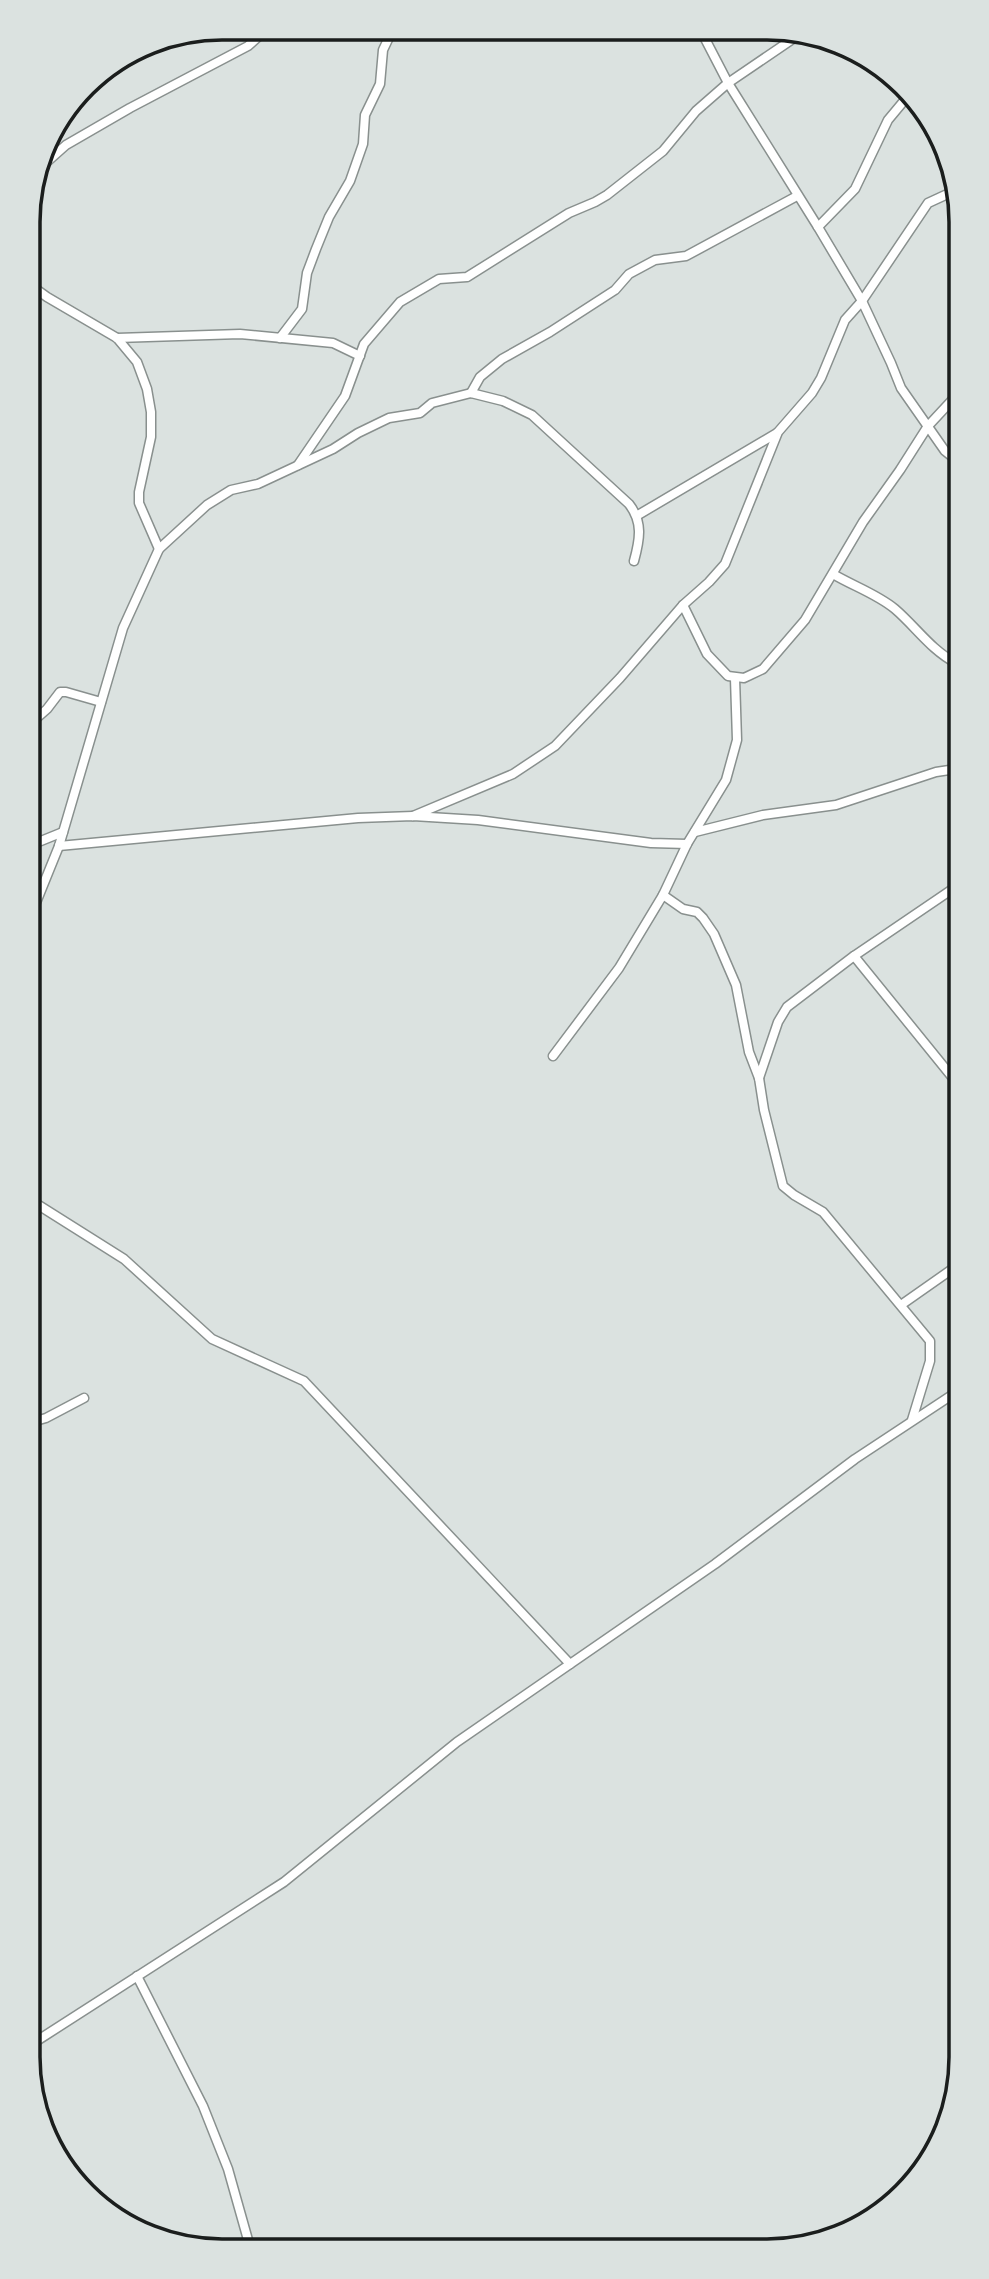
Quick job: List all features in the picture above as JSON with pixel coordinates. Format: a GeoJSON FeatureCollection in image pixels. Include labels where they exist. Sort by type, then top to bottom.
{"type":"FeatureCollection","features":[{"type":"Feature","properties":{"kind":"street"},"geometry":{"type":"LineString","coordinates":[[52,157],[66,145],[254,40]]}},
{"type":"Feature","properties":{"kind":"street"},"geometry":{"type":"LineString","coordinates":[[280,338],[303,309],[307,273],[329,217],[350,181],[363,144],[365,115],[380,84],[383,50],[388,40]]}},
{"type":"Feature","properties":{"kind":"street"},"geometry":{"type":"LineString","coordinates":[[706,40],[728,83],[862,301],[901,388],[949,453]]}},
{"type":"Feature","properties":{"kind":"street"},"geometry":{"type":"LineString","coordinates":[[298,465],[345,396],[364,344],[400,302],[439,279],[467,277],[569,213],[595,202],[663,151],[696,111],[728,83],[789,42]]}},
{"type":"Feature","properties":{"kind":"street"},"geometry":{"type":"LineString","coordinates":[[818,227],[855,189],[888,120],[903,102]]}},
{"type":"Feature","properties":{"kind":"street"},"geometry":{"type":"LineString","coordinates":[[638,515],[778,432],[812,393],[821,378],[845,320],[862,301],[928,204],[946,195]]}},
{"type":"Feature","properties":{"kind":"street"},"geometry":{"type":"LineString","coordinates":[[471,393],[480,377],[496,363],[615,290],[629,274],[655,260],[686,256],[797,196]]}},
{"type":"Feature","properties":{"kind":"street"},"geometry":{"type":"LineString","coordinates":[[41,293],[117,338],[137,362],[147,389],[151,412],[151,436],[139,503],[159,549]]}},
{"type":"Feature","properties":{"kind":"street"},"geometry":{"type":"LineString","coordinates":[[117,338],[240,334],[338,344],[360,356]]}},
{"type":"Feature","properties":{"kind":"street"},"geometry":{"type":"LineString","coordinates":[[41,891],[59,846],[123,628],[159,549],[207,505],[231,490],[258,484],[333,449],[388,418],[420,413],[432,403],[471,393],[503,401],[532,415],[629,503],[638,515],[639,541],[634,561]]}},
{"type":"Feature","properties":{"kind":"street"},"geometry":{"type":"LineString","coordinates":[[683,605],[707,654],[722,671],[735,678],[752,675],[773,659],[805,620],[863,522],[928,426],[949,404]]}},
{"type":"Feature","properties":{"kind":"street"},"geometry":{"type":"LineString","coordinates":[[413,816],[513,774],[555,746],[620,678],[683,605],[725,564],[778,432]]}},
{"type":"Feature","properties":{"kind":"street"},"geometry":{"type":"LineString","coordinates":[[833,574],[892,607],[917,628],[939,654],[949,659]]}},
{"type":"Feature","properties":{"kind":"street"},"geometry":{"type":"LineString","coordinates":[[553,1056],[619,968],[663,895],[687,844],[726,779],[737,740],[735,678]]}},
{"type":"Feature","properties":{"kind":"street"},"geometry":{"type":"LineString","coordinates":[[41,715],[60,692],[102,702]]}},
{"type":"Feature","properties":{"kind":"street"},"geometry":{"type":"LineString","coordinates":[[695,832],[763,815],[836,805],[949,770]]}},
{"type":"Feature","properties":{"kind":"street"},"geometry":{"type":"LineString","coordinates":[[59,846],[358,818],[413,816],[478,820],[651,843],[687,844]]}},
{"type":"Feature","properties":{"kind":"street"},"geometry":{"type":"LineString","coordinates":[[41,841],[63,832]]}},
{"type":"Feature","properties":{"kind":"street"},"geometry":{"type":"LineString","coordinates":[[759,1078],[778,1022],[787,1007],[854,956],[949,892]]}},
{"type":"Feature","properties":{"kind":"street"},"geometry":{"type":"LineString","coordinates":[[663,895],[683,909],[701,915],[714,934],[736,985],[751,1061],[759,1078],[764,1110],[783,1185],[794,1195],[823,1212],[924,1332],[932,1348],[911,1420]]}},
{"type":"Feature","properties":{"kind":"street"},"geometry":{"type":"LineString","coordinates":[[854,956],[949,1073]]}},
{"type":"Feature","properties":{"kind":"street"},"geometry":{"type":"LineString","coordinates":[[40,1206],[124,1259],[212,1339],[304,1381],[570,1664]]}},
{"type":"Feature","properties":{"kind":"street"},"geometry":{"type":"LineString","coordinates":[[901,1306],[948,1272]]}},
{"type":"Feature","properties":{"kind":"street"},"geometry":{"type":"LineString","coordinates":[[40,2038],[285,1882],[457,1742],[715,1564],[855,1459],[948,1397]]}},
{"type":"Feature","properties":{"kind":"street"},"geometry":{"type":"LineString","coordinates":[[40,1420],[84,1398]]}},
{"type":"Feature","properties":{"kind":"street"},"geometry":{"type":"LineString","coordinates":[[137,1976],[203,2106],[228,2169],[248,2239]]}}]}
